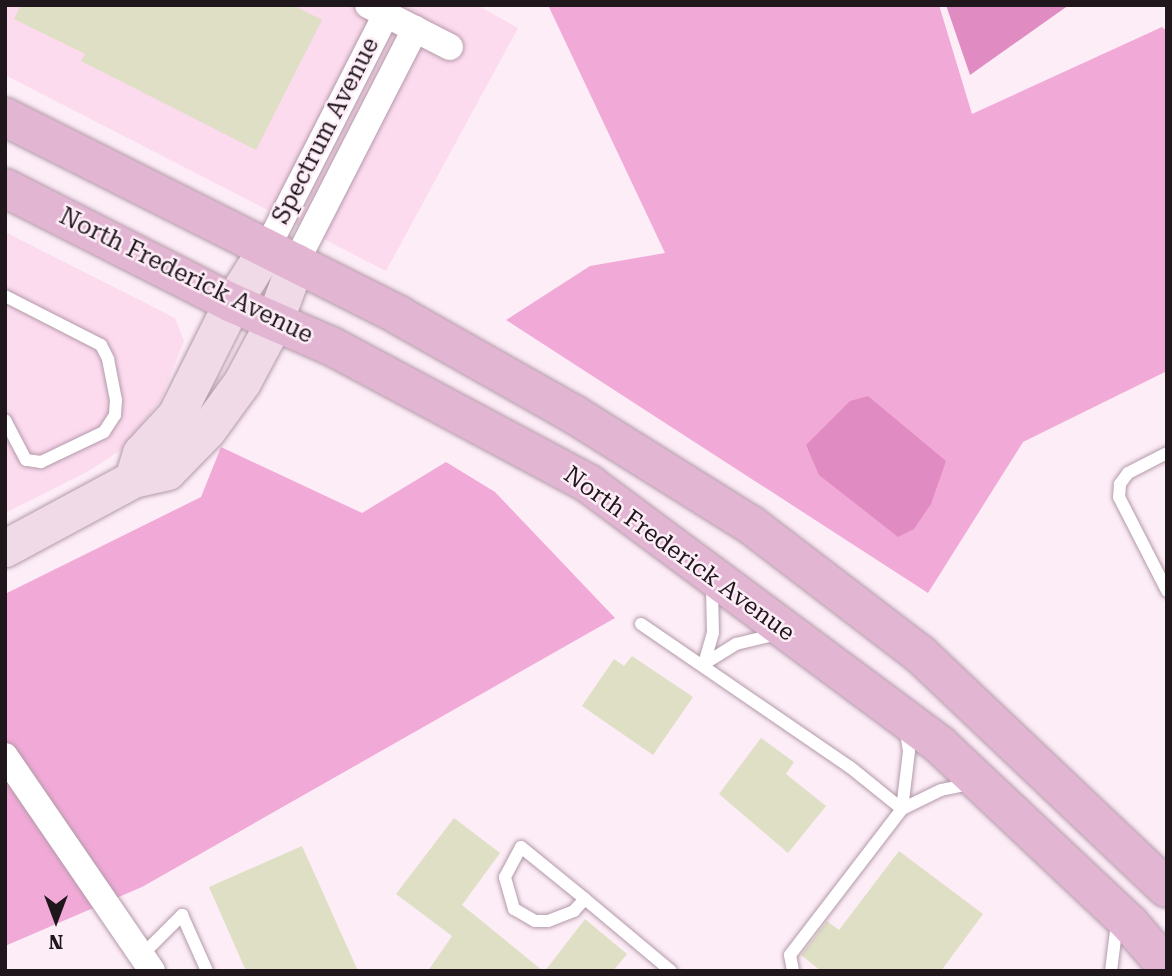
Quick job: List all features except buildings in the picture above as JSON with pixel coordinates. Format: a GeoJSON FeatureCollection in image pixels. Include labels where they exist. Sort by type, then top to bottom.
{"type":"FeatureCollection","features":[{"type":"Feature","properties":{"kind":"main road"},"geometry":{"type":"LineString","coordinates":[[5,117],[281,255],[575,415],[751,525],[920,654],[1167,888]]}},
{"type":"Feature","properties":{"kind":"main road","name":"North Frederick Avenue"},"geometry":{"type":"LineString","coordinates":[[5,188],[232,303],[331,346],[589,484],[904,717],[980,783],[1117,912],[1167,967]]}},
{"type":"Feature","properties":{"kind":"street","name":"Spectrum Avenue"},"geometry":{"type":"LineString","coordinates":[[281,255],[377,10],[450,47]]}},
{"type":"Feature","properties":{"kind":"street","name":"Spectrum Avenue"},"geometry":{"type":"LineString","coordinates":[[281,255],[415,29]]}},
{"type":"Feature","properties":{"kind":"street"},"geometry":{"type":"LineString","coordinates":[[133,479],[141,453],[176,415],[232,303],[281,255]]}},
{"type":"Feature","properties":{"kind":"street"},"geometry":{"type":"LineString","coordinates":[[5,548],[133,479],[167,471],[207,430],[242,382],[274,322],[281,255]]}},
{"type":"Feature","properties":{"kind":"street"},"geometry":{"type":"LineString","coordinates":[[5,756],[139,965]]}},
{"type":"Feature","properties":{"kind":"lane"},"geometry":{"type":"LineString","coordinates":[[5,296],[101,345],[115,389],[115,415],[104,432],[41,462],[26,460],[5,420]]}},
{"type":"Feature","properties":{"kind":"lane"},"geometry":{"type":"LineString","coordinates":[[1167,453],[1128,473],[1119,497],[1167,591]]}},
{"type":"Feature","properties":{"kind":"lane"},"geometry":{"type":"LineString","coordinates":[[704,664],[713,633],[715,601],[710,573]]}},
{"type":"Feature","properties":{"kind":"lane"},"geometry":{"type":"LineString","coordinates":[[641,624],[704,664],[850,767],[902,809]]}},
{"type":"Feature","properties":{"kind":"lane"},"geometry":{"type":"LineString","coordinates":[[704,664],[757,637],[793,635]]}},
{"type":"Feature","properties":{"kind":"lane"},"geometry":{"type":"LineString","coordinates":[[902,809],[909,751],[904,717]]}},
{"type":"Feature","properties":{"kind":"lane"},"geometry":{"type":"LineString","coordinates":[[793,971],[790,955],[902,809],[951,786],[980,783]]}},
{"type":"Feature","properties":{"kind":"lane"},"geometry":{"type":"LineString","coordinates":[[585,899],[574,911],[548,921],[536,920],[514,909],[505,877],[521,848],[585,899],[671,971]]}},
{"type":"Feature","properties":{"kind":"lane"},"geometry":{"type":"LineString","coordinates":[[1111,971],[1117,951],[1117,912]]}},
{"type":"Feature","properties":{"kind":"lane"},"geometry":{"type":"LineString","coordinates":[[139,965],[182,915],[207,971]]}},
{"type":"Feature","properties":{"kind":"shaded area"},"geometry":{"type":"Polygon","coordinates":[[[5,5],[477,5],[518,28],[386,271],[5,75],[5,5]]]}},
{"type":"Feature","properties":{"kind":"shaded area"},"geometry":{"type":"Polygon","coordinates":[[[548,5],[939,5],[972,114],[1162,27],[1167,31],[1167,371],[1023,442],[928,593],[506,320],[590,266],[665,253],[548,5]]]}},
{"type":"Feature","properties":{"kind":"shaded area"},"geometry":{"type":"Polygon","coordinates":[[[946,5],[1069,5],[970,75],[946,5]]]}},
{"type":"Feature","properties":{"kind":"shaded area"},"geometry":{"type":"Polygon","coordinates":[[[5,232],[175,318],[184,341],[161,399],[124,448],[87,472],[5,513],[5,232]]]}},
{"type":"Feature","properties":{"kind":"shaded area"},"geometry":{"type":"Polygon","coordinates":[[[868,396],[946,461],[931,504],[914,529],[898,537],[819,475],[806,445],[850,401],[868,396]]]}},
{"type":"Feature","properties":{"kind":"shaded area"},"geometry":{"type":"Polygon","coordinates":[[[221,447],[362,513],[446,462],[495,492],[615,618],[142,887],[5,946],[5,594],[201,497],[221,447]]]}}]}
